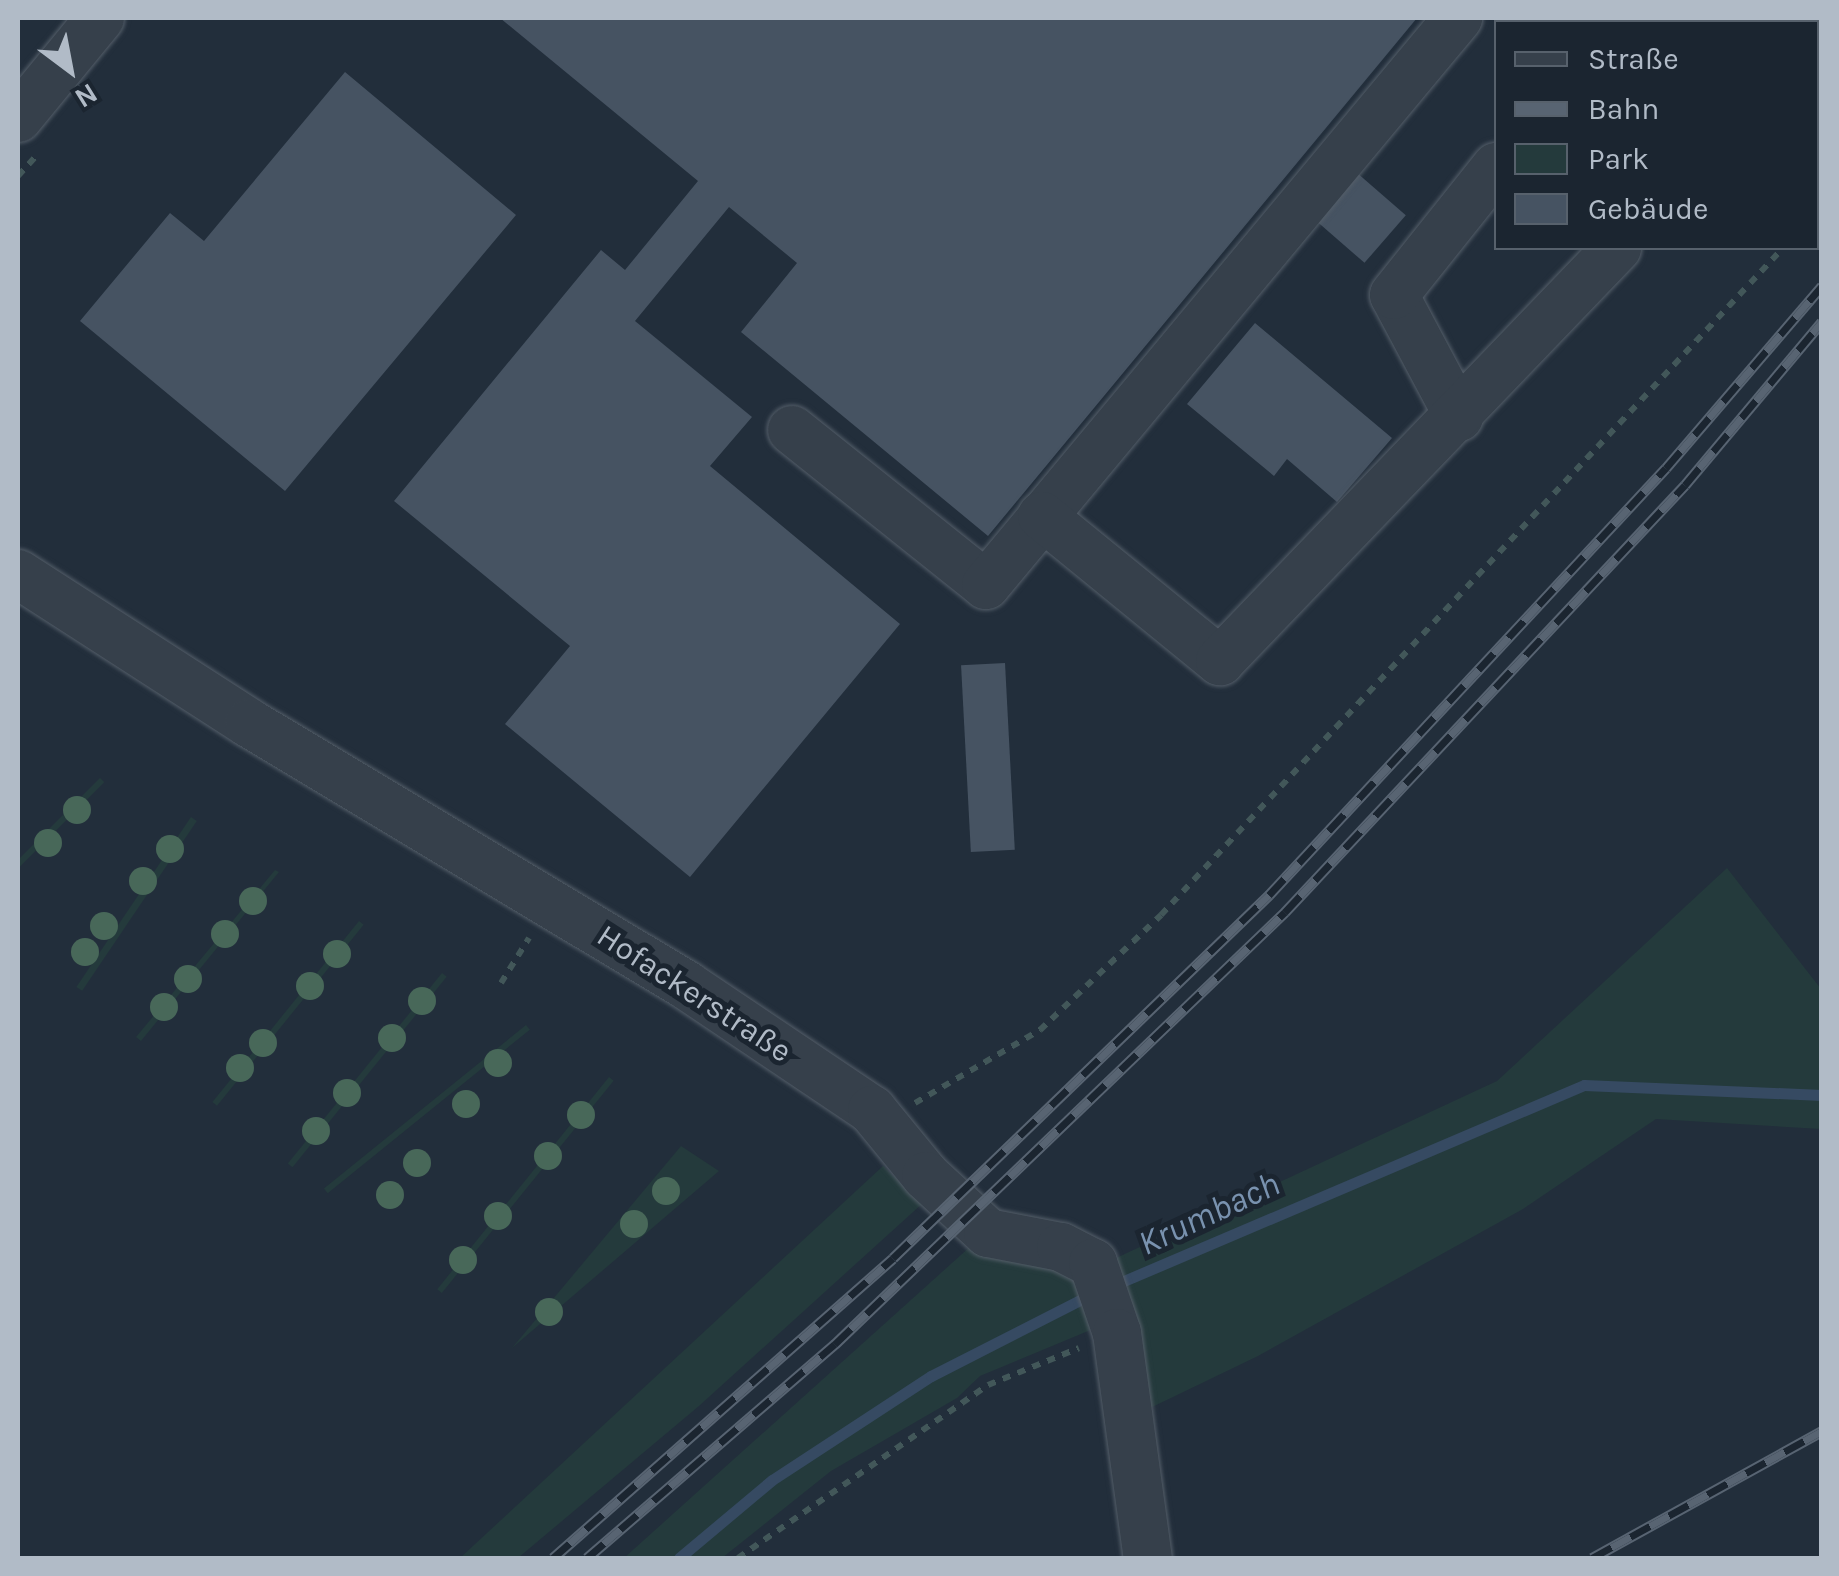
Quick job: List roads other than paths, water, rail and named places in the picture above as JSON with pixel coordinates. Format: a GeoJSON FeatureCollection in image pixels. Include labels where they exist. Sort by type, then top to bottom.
{"type":"FeatureCollection","features":[{"type":"Feature","properties":{"kind":"street"},"geometry":{"type":"LineString","coordinates":[[18,118],[100,18]]}},
{"type":"Feature","properties":{"kind":"street"},"geometry":{"type":"LineString","coordinates":[[792,430],[986,586],[1458,18]]}},
{"type":"Feature","properties":{"kind":"street"},"geometry":{"type":"LineString","coordinates":[[1459,417],[1394,295],[1494,170]]}},
{"type":"Feature","properties":{"kind":"street"},"geometry":{"type":"LineString","coordinates":[[1042,516],[1220,662],[1615,250]]}},
{"type":"Feature","properties":{"kind":"street","name":"Hofackerstraße"},"geometry":{"type":"LineString","coordinates":[[18,574],[250,723],[686,985],[884,1123],[926,1176],[988,1233],[1080,1252],[1108,1304],[1148,1558]]}},
{"type":"Feature","properties":{"kind":"waterway","name":"Krumbach"},"geometry":{"type":"LineString","coordinates":[[1112,1286],[1584,1085],[1822,1095]]}},
{"type":"Feature","properties":{"kind":"waterway","name":"Krumbach"},"geometry":{"type":"LineString","coordinates":[[679,1558],[772,1480],[931,1376],[1090,1295]]}},
{"type":"Feature","properties":{"kind":"railway"},"geometry":{"type":"LineString","coordinates":[[553,1558],[893,1258],[1269,895],[1666,468],[1822,286]]}},
{"type":"Feature","properties":{"kind":"railway"},"geometry":{"type":"LineString","coordinates":[[587,1558],[835,1344],[1285,912],[1685,485],[1822,322]]}},
{"type":"Feature","properties":{"kind":"railway"},"geometry":{"type":"LineString","coordinates":[[1592,1558],[1822,1431]]}}]}
